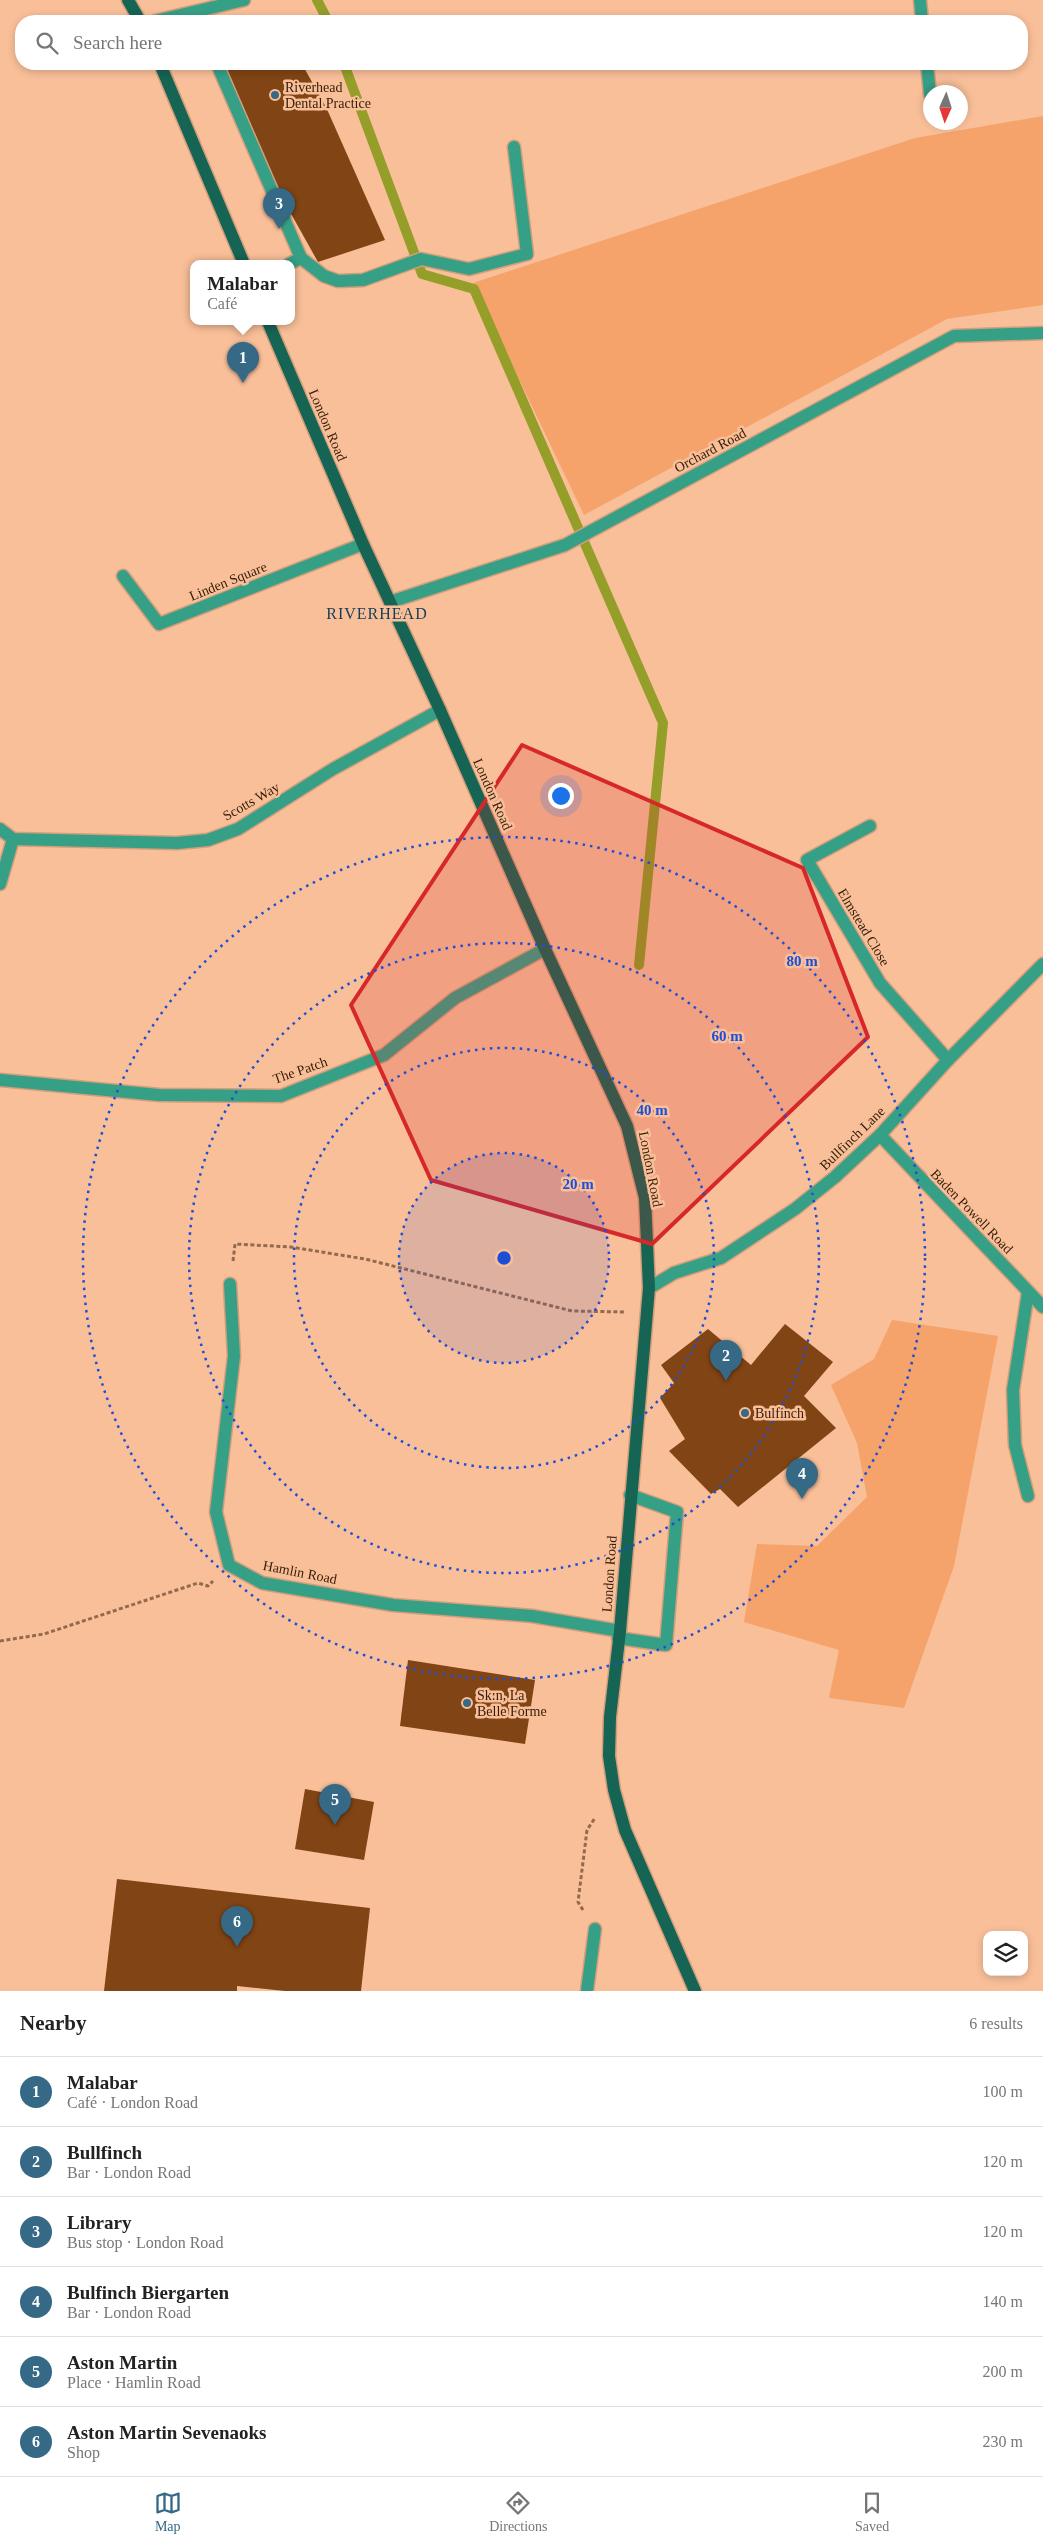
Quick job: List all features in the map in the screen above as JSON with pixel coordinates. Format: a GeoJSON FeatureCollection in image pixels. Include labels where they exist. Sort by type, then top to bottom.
{"type":"FeatureCollection","features":[{"type":"Feature","properties":{"kind":"main road"},"geometry":{"type":"LineString","coordinates":[[128,0],[137,15]]}},
{"type":"Feature","properties":{"kind":"main road"},"geometry":{"type":"LineString","coordinates":[[163,70],[242,260]]}},
{"type":"Feature","properties":{"kind":"main road","name":"London Road"},"geometry":{"type":"LineString","coordinates":[[269,325],[363,544],[440,710],[545,949],[628,1126],[645,1198],[649,1288],[610,1717],[609,1756],[614,1790],[625,1830],[695,1991]]}},
{"type":"Feature","properties":{"kind":"street"},"geometry":{"type":"LineString","coordinates":[[920,0],[921,15]]}},
{"type":"Feature","properties":{"kind":"street"},"geometry":{"type":"LineString","coordinates":[[180,15],[237,1]]}},
{"type":"Feature","properties":{"kind":"street"},"geometry":{"type":"LineString","coordinates":[[220,70],[301,258],[324,276],[338,281],[363,280],[421,259],[469,269],[527,254],[514,147]]}},
{"type":"Feature","properties":{"kind":"street"},"geometry":{"type":"LineString","coordinates":[[927,70],[929,85]]}},
{"type":"Feature","properties":{"kind":"street"},"geometry":{"type":"LineString","coordinates":[[295,261],[301,258]]}},
{"type":"Feature","properties":{"kind":"street","name":"Orchard Road"},"geometry":{"type":"LineString","coordinates":[[390,602],[565,545],[954,336],[1043,333]]}},
{"type":"Feature","properties":{"kind":"street","name":"Linden Square"},"geometry":{"type":"LineString","coordinates":[[123,576],[159,624],[363,544]]}},
{"type":"Feature","properties":{"kind":"street","name":"Scotts Way"},"geometry":{"type":"LineString","coordinates":[[13,839],[177,842],[208,840],[238,829],[333,769],[440,710]]}},
{"type":"Feature","properties":{"kind":"street","name":"Elmstead Close"},"geometry":{"type":"LineString","coordinates":[[870,826],[807,860],[880,983],[948,1060]]}},
{"type":"Feature","properties":{"kind":"street"},"geometry":{"type":"LineString","coordinates":[[0,829],[13,839],[0,884]]}},
{"type":"Feature","properties":{"kind":"street","name":"The Patch"},"geometry":{"type":"LineString","coordinates":[[1,1080],[159,1095],[281,1096],[384,1055],[455,998],[545,949]]}},
{"type":"Feature","properties":{"kind":"street","name":"Bullfinch Lane"},"geometry":{"type":"LineString","coordinates":[[649,1288],[674,1273],[721,1258],[802,1204],[834,1178],[880,1135],[948,1060],[1043,964]]}},
{"type":"Feature","properties":{"kind":"street","name":"Baden Powell Road"},"geometry":{"type":"LineString","coordinates":[[880,1135],[1043,1307]]}},
{"type":"Feature","properties":{"kind":"street","name":"Hamlin Road"},"geometry":{"type":"LineString","coordinates":[[230,1284],[234,1356],[216,1512],[230,1565],[262,1583],[384,1603],[532,1616],[666,1645],[677,1512],[630,1495]]}},
{"type":"Feature","properties":{"kind":"street"},"geometry":{"type":"LineString","coordinates":[[1028,1292],[1012,1390],[1015,1445],[1028,1496]]}},
{"type":"Feature","properties":{"kind":"street"},"geometry":{"type":"LineString","coordinates":[[587,1991],[595,1929]]}},
{"type":"Feature","properties":{"kind":"path"},"geometry":{"type":"LineString","coordinates":[[230,1284],[235,1244],[291,1247],[365,1259],[572,1311],[646,1312]]}},
{"type":"Feature","properties":{"kind":"path"},"geometry":{"type":"LineString","coordinates":[[0,1642],[44,1634],[198,1584]]}},
{"type":"Feature","properties":{"kind":"path"},"geometry":{"type":"LineString","coordinates":[[595,1929],[578,1902],[587,1830],[614,1790]]}},
{"type":"Feature","properties":{"kind":"highlighted area"},"geometry":{"type":"Polygon","coordinates":[[[522,745],[803,868],[868,1037],[652,1244],[431,1180],[351,1005],[522,745]]]}},
{"type":"Feature","properties":{"kind":"shaded area"},"geometry":{"type":"Polygon","coordinates":[[[1043,116],[1043,305],[947,319],[584,515],[473,283],[915,138],[1043,116]]]}},
{"type":"Feature","properties":{"kind":"shaded area"},"geometry":{"type":"Polygon","coordinates":[[[892,1320],[998,1336],[954,1566],[904,1708],[829,1698],[839,1650],[744,1622],[757,1544],[817,1546],[867,1497],[857,1443],[831,1385],[874,1359],[892,1320]]]}},
{"type":"Feature","properties":{"kind":"building"},"geometry":{"type":"Polygon","coordinates":[[[220,70],[305,70],[326,107],[385,240],[318,262],[247,135],[220,70]]]}},
{"type":"Feature","properties":{"kind":"building","name":"Bulfinch"},"geometry":{"type":"Polygon","coordinates":[[[785,1324],[833,1362],[804,1396],[836,1428],[738,1507],[720,1489],[711,1494],[669,1451],[685,1439],[660,1398],[674,1383],[661,1365],[708,1329],[751,1365],[785,1324]]]}},
{"type":"Feature","properties":{"kind":"building","name":"Sk:n, La Belle Forme"},"geometry":{"type":"Polygon","coordinates":[[[408,1660],[535,1680],[525,1744],[400,1726],[408,1660]]]}},
{"type":"Feature","properties":{"kind":"building"},"geometry":{"type":"Polygon","coordinates":[[[305,1789],[374,1802],[364,1860],[295,1849],[305,1789]]]}},
{"type":"Feature","properties":{"kind":"building"},"geometry":{"type":"Polygon","coordinates":[[[117,1879],[370,1908],[361,1991],[285,1991],[237,1986],[237,1991],[104,1991],[117,1879]]]}},
{"type":"Feature","properties":{"kind":"waterway"},"geometry":{"type":"LineString","coordinates":[[317,0],[325,15]]}},
{"type":"Feature","properties":{"kind":"waterway"},"geometry":{"type":"LineString","coordinates":[[346,70],[422,274],[474,289],[663,723],[639,965]]}},
{"type":"Feature","properties":{"kind":"place","name":"Riverhead Dental Practice"},"geometry":{"type":"Point","coordinates":[275,95]}},
{"type":"Feature","properties":{"kind":"place","name":"Library"},"geometry":{"type":"Point","coordinates":[279,229]}},
{"type":"Feature","properties":{"kind":"place","name":"Malabar"},"geometry":{"type":"Point","coordinates":[243,383]}},
{"type":"Feature","properties":{"kind":"place","name":"Bullfinch"},"geometry":{"type":"Point","coordinates":[726,1381]}},
{"type":"Feature","properties":{"kind":"place","name":"Bulfinch"},"geometry":{"type":"Point","coordinates":[745,1413]}},
{"type":"Feature","properties":{"kind":"place","name":"Bulfinch Biergarten"},"geometry":{"type":"Point","coordinates":[802,1499]}},
{"type":"Feature","properties":{"kind":"place","name":"Sk:n, La Belle Forme"},"geometry":{"type":"Point","coordinates":[467,1703]}},
{"type":"Feature","properties":{"kind":"place","name":"Aston Martin"},"geometry":{"type":"Point","coordinates":[335,1825]}},
{"type":"Feature","properties":{"kind":"place","name":"Aston Martin Sevenaoks"},"geometry":{"type":"Point","coordinates":[237,1947]}},
{"type":"Feature","properties":{"kind":"district","name":"RIVERHEAD"},"geometry":{"type":"Point","coordinates":[377,613]}}]}
